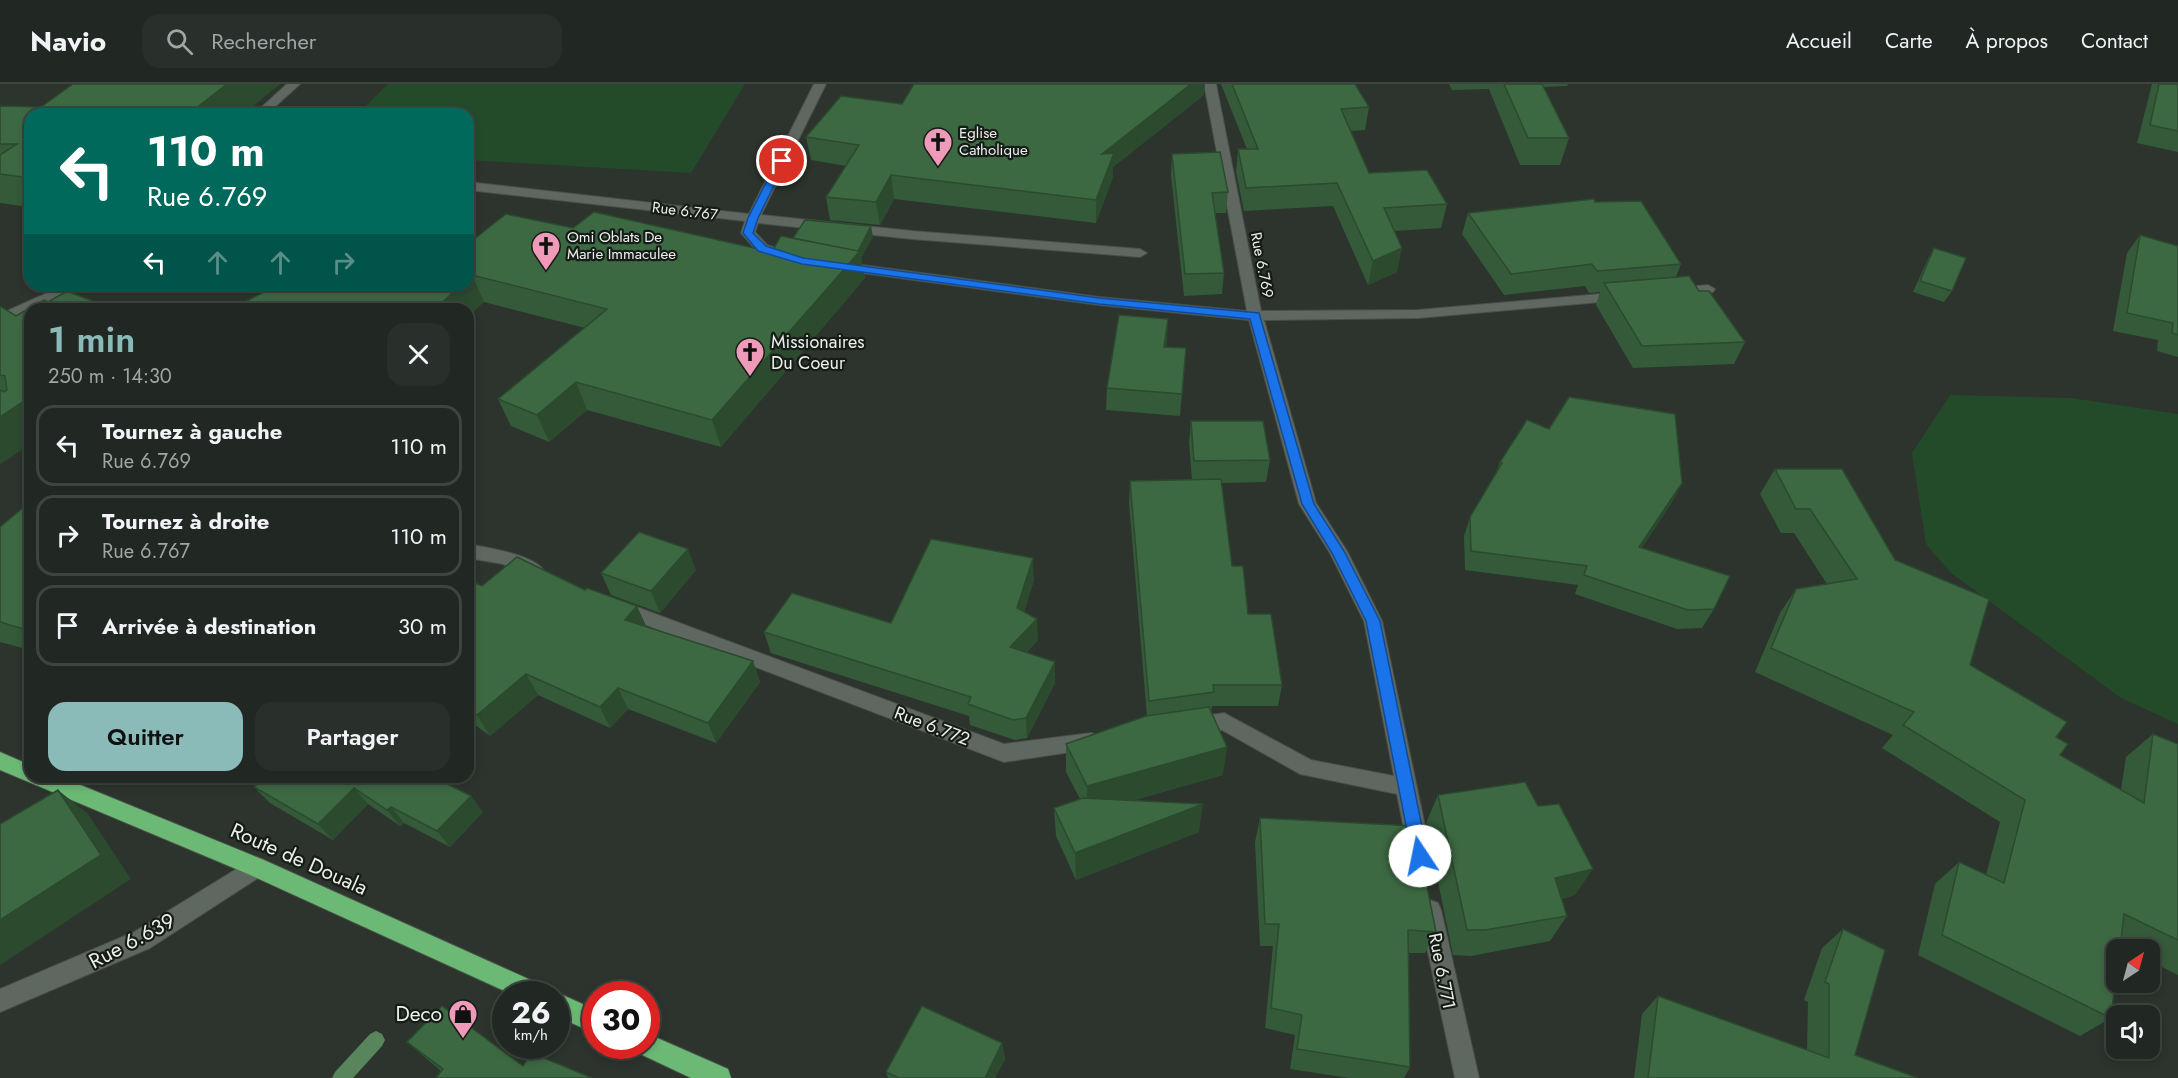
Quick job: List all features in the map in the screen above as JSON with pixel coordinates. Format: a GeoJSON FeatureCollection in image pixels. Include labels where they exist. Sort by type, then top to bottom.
{"type":"FeatureCollection","features":[{"type":"Feature","properties":{"kind":"highway"},"geometry":{"type":"LineString","coordinates":[[0,761],[24,771]]}},
{"type":"Feature","properties":{"kind":"highway","name":"Route de Douala"},"geometry":{"type":"LineString","coordinates":[[53,783],[256,867],[507,981]]}},
{"type":"Feature","properties":{"kind":"highway"},"geometry":{"type":"LineString","coordinates":[[660,1051],[719,1078]]}},
{"type":"Feature","properties":{"kind":"street"},"geometry":{"type":"LineString","coordinates":[[267,108],[294,84]]}},
{"type":"Feature","properties":{"kind":"street"},"geometry":{"type":"LineString","coordinates":[[753,218],[820,84]]}},
{"type":"Feature","properties":{"kind":"street","name":"Rue 6.769"},"geometry":{"type":"LineString","coordinates":[[753,218],[748,233],[762,248],[818,263],[1099,301],[1255,316],[1210,84]]}},
{"type":"Feature","properties":{"kind":"street","name":"Rue 6.767"},"geometry":{"type":"LineString","coordinates":[[474,187],[912,235],[1140,253]]}},
{"type":"Feature","properties":{"kind":"street"},"geometry":{"type":"LineString","coordinates":[[1661,293],[1708,289]]}},
{"type":"Feature","properties":{"kind":"street"},"geometry":{"type":"LineString","coordinates":[[37,303],[64,291]]}},
{"type":"Feature","properties":{"kind":"street"},"geometry":{"type":"LineString","coordinates":[[1422,868],[1373,621],[1338,551],[1308,504],[1255,316],[1418,314],[1638,295]]}},
{"type":"Feature","properties":{"kind":"street"},"geometry":{"type":"LineString","coordinates":[[0,320],[24,309]]}},
{"type":"Feature","properties":{"kind":"street"},"geometry":{"type":"LineString","coordinates":[[474,552],[506,558],[548,577]]}},
{"type":"Feature","properties":{"kind":"street","name":"Rue 6.772"},"geometry":{"type":"LineString","coordinates":[[600,600],[1004,753],[1108,738]]}},
{"type":"Feature","properties":{"kind":"street"},"geometry":{"type":"LineString","coordinates":[[1178,728],[1224,721],[1307,768],[1406,787]]}},
{"type":"Feature","properties":{"kind":"street","name":"Rue 6.639"},"geometry":{"type":"LineString","coordinates":[[0,1000],[142,940],[256,867]]}},
{"type":"Feature","properties":{"kind":"street","name":"Rue 6.771"},"geometry":{"type":"LineString","coordinates":[[1427,891],[1452,1018],[1467,1078]]}},
{"type":"Feature","properties":{"kind":"green space"},"geometry":{"type":"Polygon","coordinates":[[[388,84],[745,84],[691,173],[474,160],[474,108],[364,108],[388,84]]]}},
{"type":"Feature","properties":{"kind":"green space"},"geometry":{"type":"Polygon","coordinates":[[[1950,395],[2071,398],[2178,414],[2178,724],[2121,698],[1951,573],[1926,544],[1912,453],[1950,395]]]}},
{"type":"Feature","properties":{"kind":"building"},"geometry":{"type":"Polygon","coordinates":[[[73,84],[227,84],[196,108],[24,108],[24,177],[0,174],[0,155],[17,144],[0,144],[0,106],[41,107],[73,84]]]}},
{"type":"Feature","properties":{"kind":"building"},"geometry":{"type":"Polygon","coordinates":[[[914,84],[1191,84],[1102,154],[1114,153],[1096,200],[891,175],[876,202],[826,197],[859,145],[806,137],[841,96],[902,104],[914,84]]]}},
{"type":"Feature","properties":{"kind":"building"},"geometry":{"type":"Polygon","coordinates":[[[1232,84],[1355,84],[1369,107],[1341,109],[1369,173],[1427,170],[1447,204],[1384,208],[1402,248],[1373,261],[1337,183],[1246,188],[1238,149],[1258,149],[1232,84]]]}},
{"type":"Feature","properties":{"kind":"building"},"geometry":{"type":"Polygon","coordinates":[[[1504,84],[1542,84],[1569,138],[1528,138],[1504,84]]]}},
{"type":"Feature","properties":{"kind":"building"},"geometry":{"type":"Polygon","coordinates":[[[2159,84],[2178,84],[2178,131],[2150,125],[2159,84]]]}},
{"type":"Feature","properties":{"kind":"building"},"geometry":{"type":"Polygon","coordinates":[[[1220,152],[1228,192],[1212,193],[1224,273],[1185,274],[1172,154],[1220,152]]]}},
{"type":"Feature","properties":{"kind":"building"},"geometry":{"type":"Polygon","coordinates":[[[1594,199],[1595,202],[1641,201],[1681,264],[1597,271],[1592,264],[1511,274],[1468,213],[1594,199]]]}},
{"type":"Feature","properties":{"kind":"building"},"geometry":{"type":"Polygon","coordinates":[[[594,212],[772,252],[781,236],[860,251],[712,420],[576,382],[537,415],[498,399],[607,309],[474,276],[474,239],[506,214],[573,228],[594,212]]]}},
{"type":"Feature","properties":{"kind":"building"},"geometry":{"type":"Polygon","coordinates":[[[805,220],[871,226],[858,251],[793,238],[805,220]]]}},
{"type":"Feature","properties":{"kind":"building"},"geometry":{"type":"Polygon","coordinates":[[[2140,235],[2178,246],[2178,335],[2172,333],[2173,323],[2127,313],[2140,235]]]}},
{"type":"Feature","properties":{"kind":"building"},"geometry":{"type":"Polygon","coordinates":[[[1934,248],[1966,258],[1952,291],[1920,281],[1934,248]]]}},
{"type":"Feature","properties":{"kind":"building"},"geometry":{"type":"Polygon","coordinates":[[[1689,276],[1699,291],[1709,291],[1745,342],[1642,346],[1604,283],[1689,276]]]}},
{"type":"Feature","properties":{"kind":"building"},"geometry":{"type":"Polygon","coordinates":[[[67,291],[98,303],[39,303],[44,300],[48,302],[67,291]]]}},
{"type":"Feature","properties":{"kind":"building"},"geometry":{"type":"Polygon","coordinates":[[[266,291],[454,291],[442,303],[243,303],[266,291]]]}},
{"type":"Feature","properties":{"kind":"building"},"geometry":{"type":"Polygon","coordinates":[[[0,306],[16,316],[24,311],[24,401],[0,417],[0,390],[4,392],[7,390],[5,376],[0,375],[0,306]]]}},
{"type":"Feature","properties":{"kind":"building"},"geometry":{"type":"Polygon","coordinates":[[[1119,315],[1168,319],[1164,347],[1186,348],[1182,394],[1107,388],[1119,315]]]}},
{"type":"Feature","properties":{"kind":"building"},"geometry":{"type":"Polygon","coordinates":[[[1569,397],[1675,414],[1682,483],[1639,547],[1730,576],[1714,609],[1688,610],[1584,575],[1587,566],[1471,551],[1470,517],[1502,463],[1500,462],[1527,420],[1549,429],[1569,397]]]}},
{"type":"Feature","properties":{"kind":"building"},"geometry":{"type":"Polygon","coordinates":[[[1191,421],[1263,421],[1270,460],[1194,461],[1191,421]]]}},
{"type":"Feature","properties":{"kind":"building"},"geometry":{"type":"Polygon","coordinates":[[[1775,469],[1842,469],[1895,560],[1989,599],[1970,665],[2067,722],[2056,737],[2068,744],[2060,755],[2144,803],[2153,734],[2178,744],[2178,940],[2124,914],[2121,939],[2106,939],[2106,993],[2114,993],[2112,1005],[2106,1005],[2106,1016],[1942,935],[1959,862],[2004,883],[2025,800],[1903,725],[1914,712],[1771,648],[1796,589],[1857,579],[1810,509],[1796,509],[1775,469]]]}},
{"type":"Feature","properties":{"kind":"building"},"geometry":{"type":"Polygon","coordinates":[[[1221,479],[1232,566],[1243,566],[1248,614],[1271,614],[1282,685],[1213,685],[1214,692],[1149,701],[1130,481],[1221,479]]]}},
{"type":"Feature","properties":{"kind":"building"},"geometry":{"type":"Polygon","coordinates":[[[24,507],[24,629],[0,622],[0,527],[24,507]]]}},
{"type":"Feature","properties":{"kind":"building"},"geometry":{"type":"Polygon","coordinates":[[[639,532],[688,549],[651,591],[601,573],[639,532]]]}},
{"type":"Feature","properties":{"kind":"building"},"geometry":{"type":"Polygon","coordinates":[[[931,539],[1033,558],[1017,608],[1037,619],[1010,647],[1055,662],[1026,718],[1013,720],[968,704],[971,697],[764,632],[792,593],[891,623],[931,539]]]}},
{"type":"Feature","properties":{"kind":"building"},"geometry":{"type":"Polygon","coordinates":[[[517,557],[585,590],[587,588],[637,606],[625,620],[753,661],[708,723],[618,688],[600,707],[526,674],[477,715],[474,713],[474,583],[482,586],[517,557]]]}},
{"type":"Feature","properties":{"kind":"building"},"geometry":{"type":"Polygon","coordinates":[[[1209,707],[1227,747],[1087,786],[1066,744],[1146,716],[1209,707]]]}},
{"type":"Feature","properties":{"kind":"building"},"geometry":{"type":"Polygon","coordinates":[[[1525,782],[1538,806],[1559,804],[1593,869],[1555,878],[1567,916],[1485,930],[1467,930],[1438,795],[1525,782]]]}},
{"type":"Feature","properties":{"kind":"building"},"geometry":{"type":"Polygon","coordinates":[[[258,783],[446,783],[471,796],[437,831],[391,807],[387,810],[354,788],[318,824],[254,787],[258,783]]]}},
{"type":"Feature","properties":{"kind":"building"},"geometry":{"type":"Polygon","coordinates":[[[58,790],[101,855],[0,920],[0,824],[58,790]]]}},
{"type":"Feature","properties":{"kind":"building"},"geometry":{"type":"Polygon","coordinates":[[[1083,798],[1203,804],[1075,853],[1054,808],[1083,798]]]}},
{"type":"Feature","properties":{"kind":"building"},"geometry":{"type":"Polygon","coordinates":[[[1260,818],[1415,826],[1436,932],[1408,930],[1410,1067],[1297,1049],[1302,1015],[1271,1008],[1279,924],[1265,924],[1260,818]]]}},
{"type":"Feature","properties":{"kind":"building"},"geometry":{"type":"Polygon","coordinates":[[[1843,929],[1885,950],[1855,1055],[1918,1078],[1648,1078],[1658,996],[1829,1058],[1829,984],[1825,982],[1843,929]]]}},
{"type":"Feature","properties":{"kind":"building"},"geometry":{"type":"Polygon","coordinates":[[[442,1006],[492,1043],[492,1059],[514,1059],[523,1066],[528,1059],[546,1059],[592,1078],[436,1078],[443,1069],[407,1042],[442,1006]]]}},
{"type":"Feature","properties":{"kind":"building"},"geometry":{"type":"Polygon","coordinates":[[[922,1006],[1002,1043],[985,1078],[899,1078],[886,1072],[922,1006]]]}},
{"type":"Feature","properties":{"kind":"waterway"},"geometry":{"type":"LineString","coordinates":[[341,1078],[376,1040]]}},
{"type":"Feature","properties":{"kind":"place","name":"Eglise Catholique"},"geometry":{"type":"Point","coordinates":[938,168]}},
{"type":"Feature","properties":{"kind":"place","name":"Omi Oblats De Marie Immaculee"},"geometry":{"type":"Point","coordinates":[546,272]}},
{"type":"Feature","properties":{"kind":"place","name":"Missionaires Du Coeur"},"geometry":{"type":"Point","coordinates":[750,378]}},
{"type":"Feature","properties":{"kind":"place","name":"Deco"},"geometry":{"type":"Point","coordinates":[463,1040]}},
{"type":"Feature","properties":{"kind":"route"},"geometry":{"type":"LineString","coordinates":[[782,161],[753,218],[748,233],[762,248],[802,261],[975,286],[1154,307],[1255,316],[1308,504],[1338,551],[1373,621],[1420,856]]}}]}
